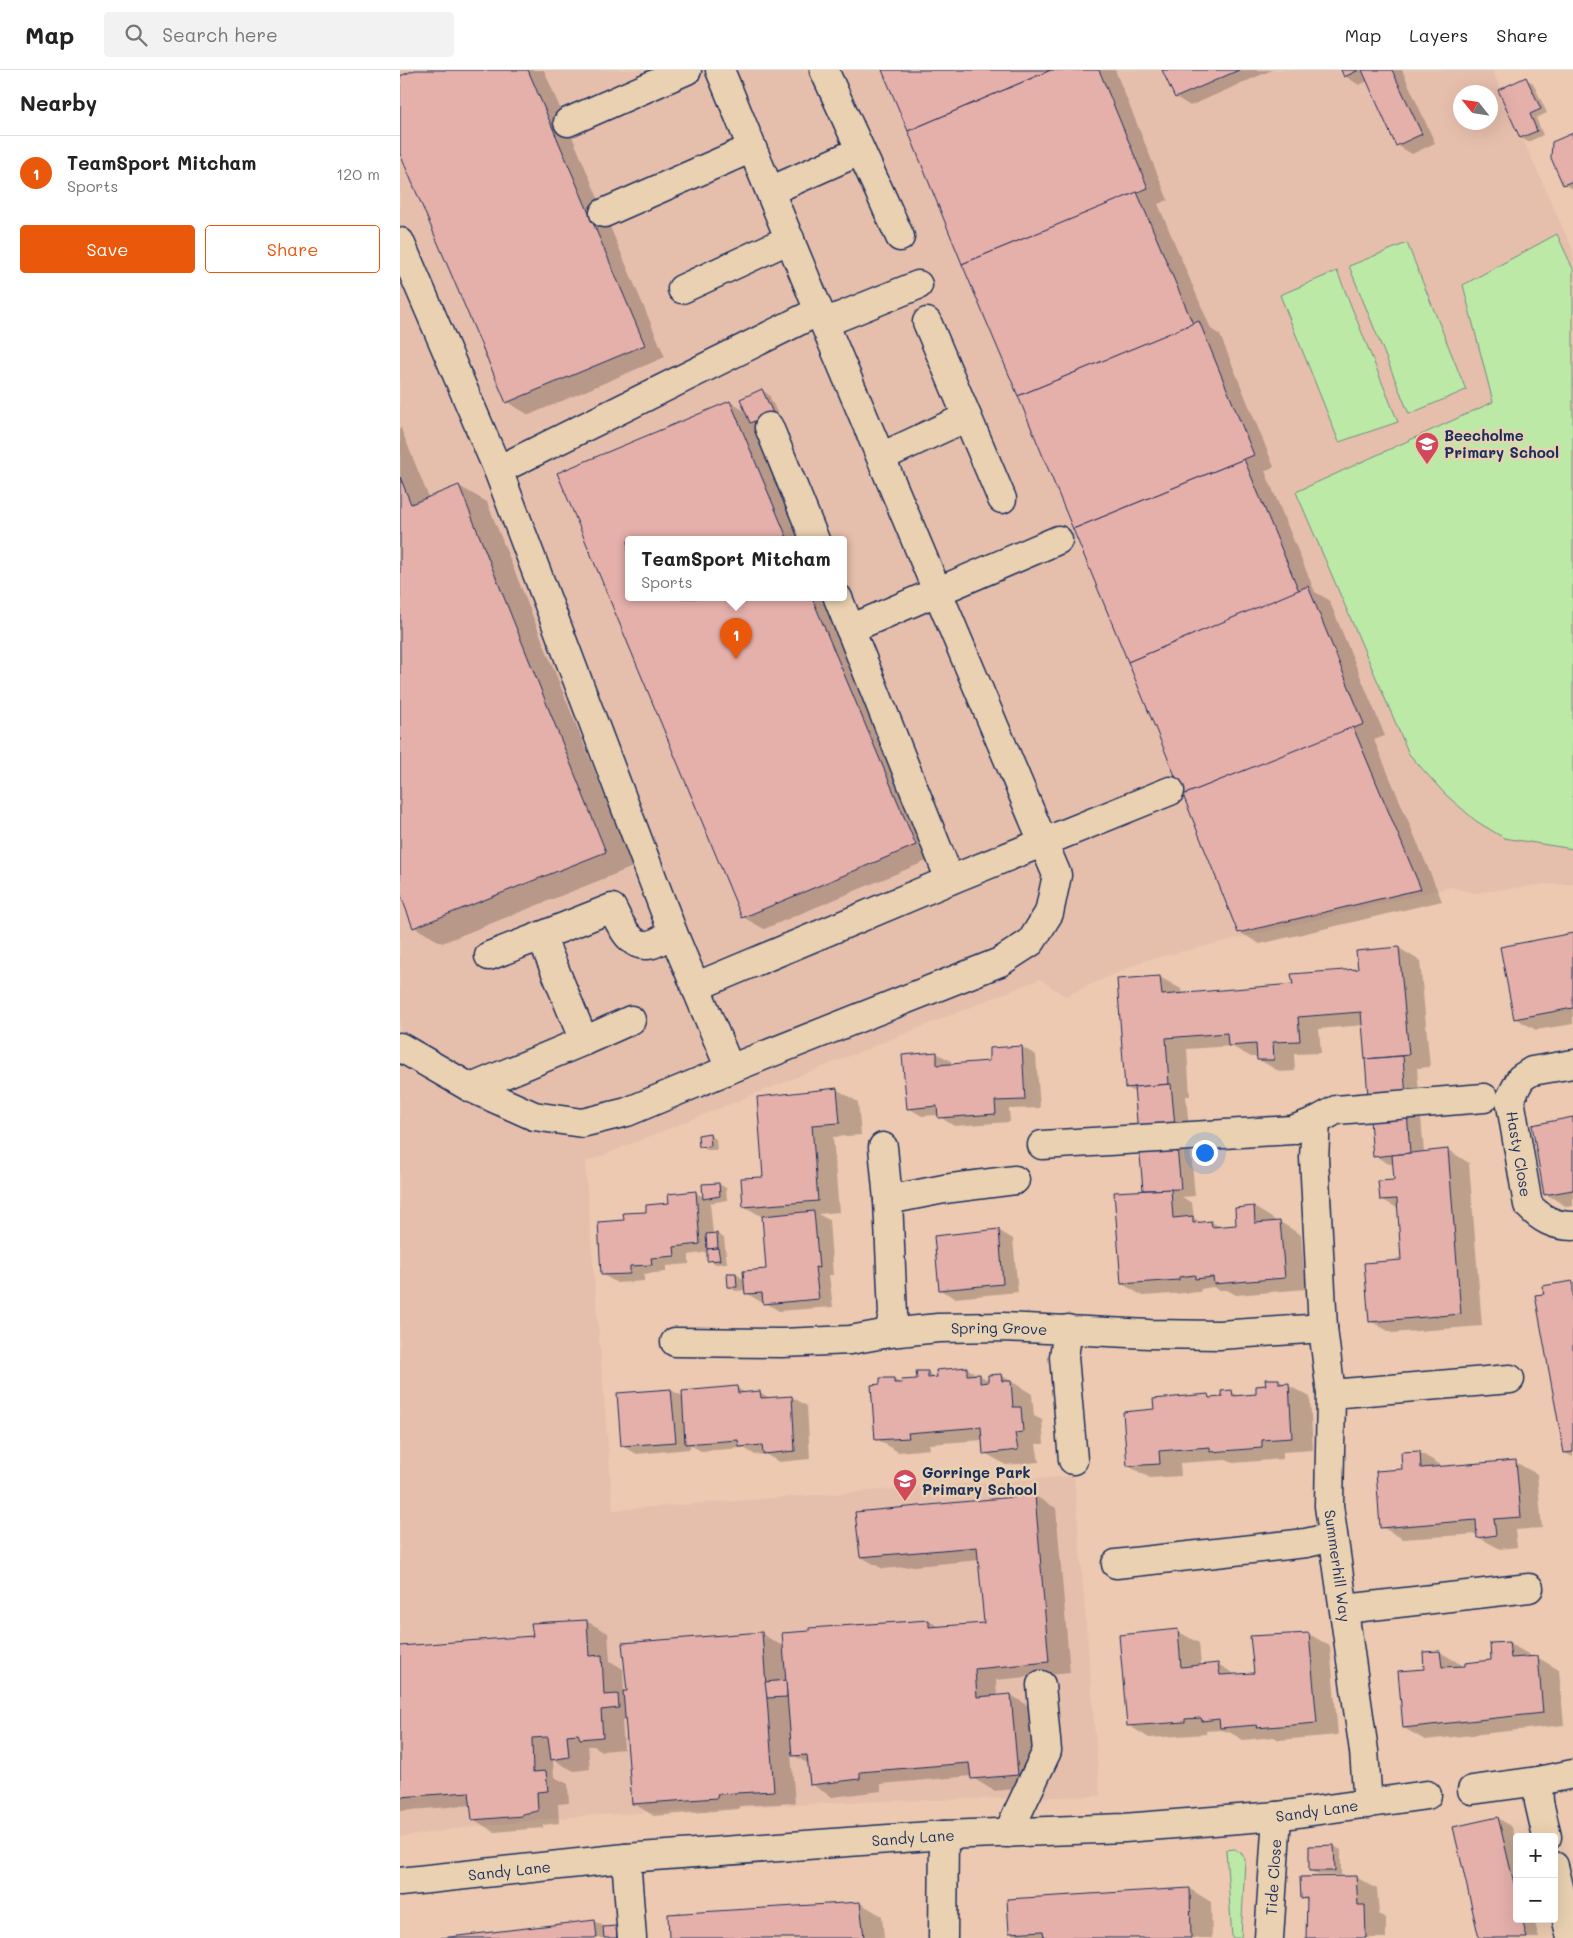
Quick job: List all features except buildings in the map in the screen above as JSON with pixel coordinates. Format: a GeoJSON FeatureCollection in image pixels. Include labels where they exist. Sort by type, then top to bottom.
{"type":"FeatureCollection","features":[{"type":"Feature","properties":{"kind":"street"},"geometry":{"type":"LineString","coordinates":[[568,122],[687,70]]}},
{"type":"Feature","properties":{"kind":"street"},"geometry":{"type":"LineString","coordinates":[[400,1047],[470,1088],[534,1116],[582,1123],[627,1112],[1000,962],[1031,942],[1049,914],[1057,875],[720,70]]}},
{"type":"Feature","properties":{"kind":"street"},"geometry":{"type":"LineString","coordinates":[[824,70],[900,237]]}},
{"type":"Feature","properties":{"kind":"street"},"geometry":{"type":"LineString","coordinates":[[604,213],[752,148]]}},
{"type":"Feature","properties":{"kind":"street"},"geometry":{"type":"LineString","coordinates":[[770,191],[860,151]]}},
{"type":"Feature","properties":{"kind":"street"},"geometry":{"type":"LineString","coordinates":[[682,289],[790,239]]}},
{"type":"Feature","properties":{"kind":"street"},"geometry":{"type":"LineString","coordinates":[[400,242],[498,470],[673,933],[730,1069]]}},
{"type":"Feature","properties":{"kind":"street"},"geometry":{"type":"LineString","coordinates":[[498,470],[822,317],[918,285]]}},
{"type":"Feature","properties":{"kind":"street"},"geometry":{"type":"LineString","coordinates":[[926,322],[1002,499]]}},
{"type":"Feature","properties":{"kind":"street"},"geometry":{"type":"LineString","coordinates":[[881,457],[967,418]]}},
{"type":"Feature","properties":{"kind":"street"},"geometry":{"type":"LineString","coordinates":[[769,427],[813,536]]}},
{"type":"Feature","properties":{"kind":"street"},"geometry":{"type":"LineString","coordinates":[[850,628],[1058,540]]}},
{"type":"Feature","properties":{"kind":"street"},"geometry":{"type":"LineString","coordinates":[[839,601],[950,880]]}},
{"type":"Feature","properties":{"kind":"street"},"geometry":{"type":"LineString","coordinates":[[696,987],[950,880],[1170,791]]}},
{"type":"Feature","properties":{"kind":"street"},"geometry":{"type":"LineString","coordinates":[[489,956],[612,908],[625,934],[640,944],[647,945],[673,933]]}},
{"type":"Feature","properties":{"kind":"street"},"geometry":{"type":"LineString","coordinates":[[541,936],[584,1041]]}},
{"type":"Feature","properties":{"kind":"street"},"geometry":{"type":"LineString","coordinates":[[470,1088],[631,1020]]}},
{"type":"Feature","properties":{"kind":"street","name":"Hasty Close"},"geometry":{"type":"LineString","coordinates":[[1573,1064],[1532,1071],[1521,1078],[1510,1099],[1528,1205],[1538,1216],[1552,1224],[1573,1226]]}},
{"type":"Feature","properties":{"kind":"street"},"geometry":{"type":"LineString","coordinates":[[1042,1145],[1292,1130],[1316,1121],[1336,1110],[1484,1098]]}},
{"type":"Feature","properties":{"kind":"street","name":"Summerhill Way"},"geometry":{"type":"LineString","coordinates":[[1316,1121],[1314,1158],[1323,1328],[1331,1394],[1328,1477],[1329,1506],[1364,1751],[1368,1804]]}},
{"type":"Feature","properties":{"kind":"street"},"geometry":{"type":"LineString","coordinates":[[883,1147],[888,1200],[893,1314],[889,1333]]}},
{"type":"Feature","properties":{"kind":"street"},"geometry":{"type":"LineString","coordinates":[[888,1200],[944,1189],[1015,1180]]}},
{"type":"Feature","properties":{"kind":"street","name":"Spring Grove"},"geometry":{"type":"LineString","coordinates":[[675,1342],[782,1343],[850,1340],[889,1333],[938,1328],[1003,1327],[1149,1334],[1219,1335],[1323,1328]]}},
{"type":"Feature","properties":{"kind":"street"},"geometry":{"type":"LineString","coordinates":[[1068,1329],[1064,1357],[1073,1460]]}},
{"type":"Feature","properties":{"kind":"street"},"geometry":{"type":"LineString","coordinates":[[1331,1394],[1510,1379]]}},
{"type":"Feature","properties":{"kind":"street"},"geometry":{"type":"LineString","coordinates":[[1116,1564],[1306,1543],[1333,1537]]}},
{"type":"Feature","properties":{"kind":"street"},"geometry":{"type":"LineString","coordinates":[[1345,1609],[1529,1588]]}},
{"type":"Feature","properties":{"kind":"street"},"geometry":{"type":"LineString","coordinates":[[1008,1833],[1047,1751],[1041,1686]]}},
{"type":"Feature","properties":{"kind":"street"},"geometry":{"type":"LineString","coordinates":[[1472,1790],[1573,1774]]}},
{"type":"Feature","properties":{"kind":"street"},"geometry":{"type":"LineString","coordinates":[[1538,1781],[1539,1802],[1546,1833]]}},
{"type":"Feature","properties":{"kind":"street","name":"Sandy Lane"},"geometry":{"type":"LineString","coordinates":[[400,1882],[626,1858],[944,1835],[1124,1828],[1277,1816],[1427,1795]]}},
{"type":"Feature","properties":{"kind":"street","name":"Tide Close"},"geometry":{"type":"LineString","coordinates":[[1269,1938],[1277,1816]]}},
{"type":"Feature","properties":{"kind":"street"},"geometry":{"type":"LineString","coordinates":[[943,1938],[944,1835]]}},
{"type":"Feature","properties":{"kind":"street"},"geometry":{"type":"LineString","coordinates":[[626,1858],[632,1938]]}},
{"type":"Feature","properties":{"kind":"street"},"geometry":{"type":"LineString","coordinates":[[1557,1878],[1571,1938]]}},
{"type":"Feature","properties":{"kind":"shaded area"},"geometry":{"type":"Polygon","coordinates":[[[400,70],[1492,70],[1573,251],[1573,884],[1546,884],[1473,893],[1451,887],[1143,961],[1065,996],[1040,979],[586,1162],[585,1166],[613,1510],[1074,1476],[1100,1796],[845,1802],[578,1816],[455,1829],[400,1837],[400,70]]]}},
{"type":"Feature","properties":{"kind":"green space"},"geometry":{"type":"Polygon","coordinates":[[[1557,234],[1573,269],[1573,849],[1504,838],[1476,821],[1445,794],[1409,754],[1296,492],[1493,402],[1463,285],[1557,234]]]}},
{"type":"Feature","properties":{"kind":"green space"},"geometry":{"type":"Polygon","coordinates":[[[1407,243],[1466,390],[1409,414],[1349,266],[1407,243]]]}},
{"type":"Feature","properties":{"kind":"green space"},"geometry":{"type":"Polygon","coordinates":[[[1337,271],[1398,422],[1339,442],[1280,295],[1337,271]]]}},
{"type":"Feature","properties":{"kind":"green space"},"geometry":{"type":"Polygon","coordinates":[[[1235,1849],[1242,1854],[1245,1860],[1241,1938],[1232,1938],[1226,1850],[1235,1849]]]}},
{"type":"Feature","properties":{"kind":"place","name":"Beecholme Primary School"},"geometry":{"type":"Point","coordinates":[1427,465]}},
{"type":"Feature","properties":{"kind":"place","name":"TeamSport Mitcham"},"geometry":{"type":"Point","coordinates":[736,659]}},
{"type":"Feature","properties":{"kind":"place","name":"Gorringe Park Primary School"},"geometry":{"type":"Point","coordinates":[905,1502]}}]}
